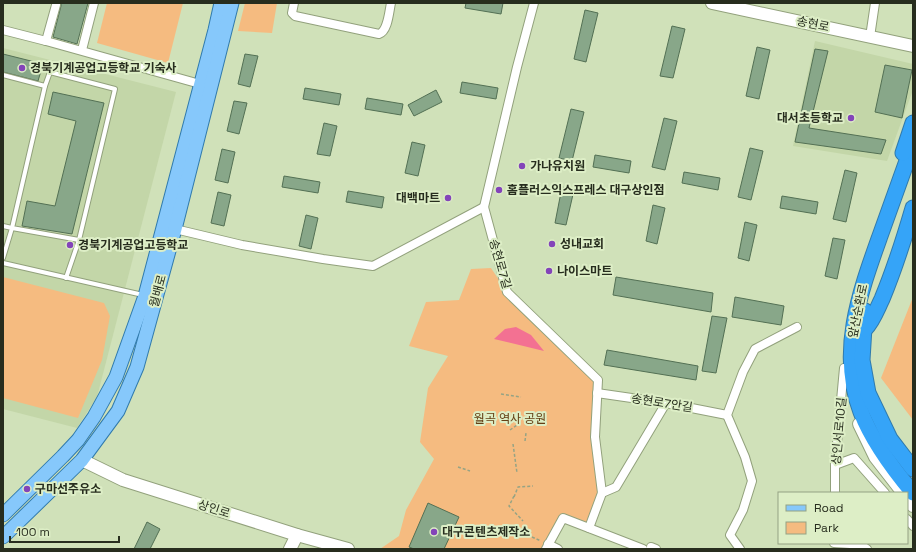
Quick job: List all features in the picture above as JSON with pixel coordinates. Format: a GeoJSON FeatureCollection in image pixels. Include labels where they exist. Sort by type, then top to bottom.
{"type":"FeatureCollection","features":[{"type":"Feature","properties":{"kind":"highway"},"geometry":{"type":"LineString","coordinates":[[913,124],[853,300],[852,313],[858,333],[869,326],[891,278],[904,241],[913,208]]}},
{"type":"Feature","properties":{"kind":"highway","name":"앞산순환로"},"geometry":{"type":"LineString","coordinates":[[913,144],[861,288],[858,333],[852,375],[860,410],[868,428],[878,446],[913,493]]}},
{"type":"Feature","properties":{"kind":"highway","name":"앞산순환로"},"geometry":{"type":"LineString","coordinates":[[913,172],[868,292],[858,333],[868,393],[890,439],[913,469]]}},
{"type":"Feature","properties":{"kind":"main road","name":"월배로"},"geometry":{"type":"LineString","coordinates":[[3,515],[78,440],[94,416],[116,377],[145,296],[221,3]]}},
{"type":"Feature","properties":{"kind":"main road","name":"월배로"},"geometry":{"type":"LineString","coordinates":[[3,537],[82,460],[118,411],[137,367],[175,230],[232,3]]}},
{"type":"Feature","properties":{"kind":"main road","name":"송현로"},"geometry":{"type":"LineString","coordinates":[[712,3],[913,46]]}},
{"type":"Feature","properties":{"kind":"main road"},"geometry":{"type":"LineString","coordinates":[[858,333],[848,346],[844,368],[853,407],[861,430],[875,457],[901,492]]}},
{"type":"Feature","properties":{"kind":"main road"},"geometry":{"type":"LineString","coordinates":[[858,333],[868,361],[872,385],[880,407],[901,445],[913,458]]}},
{"type":"Feature","properties":{"kind":"main road","name":"상인로"},"geometry":{"type":"LineString","coordinates":[[82,460],[123,480],[297,536],[348,549]]}},
{"type":"Feature","properties":{"kind":"main road"},"geometry":{"type":"LineString","coordinates":[[290,549],[297,536]]}},
{"type":"Feature","properties":{"kind":"street"},"geometry":{"type":"LineString","coordinates":[[82,50],[94,3]]}},
{"type":"Feature","properties":{"kind":"street"},"geometry":{"type":"LineString","coordinates":[[294,3],[292,13],[295,16],[379,34],[385,29],[388,4]]}},
{"type":"Feature","properties":{"kind":"street","name":"송현로7길"},"geometry":{"type":"LineString","coordinates":[[534,3],[517,67],[484,207],[506,292],[598,380],[595,437],[602,493],[590,528]]}},
{"type":"Feature","properties":{"kind":"street"},"geometry":{"type":"LineString","coordinates":[[870,37],[875,3]]}},
{"type":"Feature","properties":{"kind":"street"},"geometry":{"type":"LineString","coordinates":[[46,41],[56,5]]}},
{"type":"Feature","properties":{"kind":"street"},"geometry":{"type":"LineString","coordinates":[[3,30],[82,50],[200,84]]}},
{"type":"Feature","properties":{"kind":"street"},"geometry":{"type":"LineString","coordinates":[[175,230],[242,245],[373,266],[484,207]]}},
{"type":"Feature","properties":{"kind":"street"},"geometry":{"type":"LineString","coordinates":[[740,549],[730,535],[743,510],[752,481],[745,457],[727,415],[743,372],[755,349],[797,327]]}},
{"type":"Feature","properties":{"kind":"street","name":"상인서로10길"},"geometry":{"type":"LineString","coordinates":[[835,492],[835,465],[844,368]]}},
{"type":"Feature","properties":{"kind":"street","name":"송현로7안길"},"geometry":{"type":"LineString","coordinates":[[597,393],[666,403],[727,415]]}},
{"type":"Feature","properties":{"kind":"street"},"geometry":{"type":"LineString","coordinates":[[602,493],[616,487],[666,403]]}},
{"type":"Feature","properties":{"kind":"street"},"geometry":{"type":"LineString","coordinates":[[835,465],[854,458],[884,492]]}},
{"type":"Feature","properties":{"kind":"street"},"geometry":{"type":"LineString","coordinates":[[558,549],[547,547],[563,518],[643,549]]}},
{"type":"Feature","properties":{"kind":"street"},"geometry":{"type":"LineString","coordinates":[[842,544],[865,547],[867,549]]}},
{"type":"Feature","properties":{"kind":"street"},"geometry":{"type":"LineString","coordinates":[[651,549],[651,547],[656,549]]}},
{"type":"Feature","properties":{"kind":"lane"},"geometry":{"type":"LineString","coordinates":[[3,258],[12,228],[45,86],[50,72],[115,89],[79,240],[66,278]]}},
{"type":"Feature","properties":{"kind":"lane"},"geometry":{"type":"LineString","coordinates":[[3,75],[45,86]]}},
{"type":"Feature","properties":{"kind":"lane"},"geometry":{"type":"LineString","coordinates":[[3,226],[79,240]]}},
{"type":"Feature","properties":{"kind":"lane"},"geometry":{"type":"LineString","coordinates":[[3,263],[145,296]]}},
{"type":"Feature","properties":{"kind":"path"},"geometry":{"type":"LineString","coordinates":[[501,394],[521,397]]}},
{"type":"Feature","properties":{"kind":"path"},"geometry":{"type":"LineString","coordinates":[[510,430],[521,422]]}},
{"type":"Feature","properties":{"kind":"path"},"geometry":{"type":"LineString","coordinates":[[525,441],[526,433]]}},
{"type":"Feature","properties":{"kind":"path"},"geometry":{"type":"LineString","coordinates":[[513,444],[517,473]]}},
{"type":"Feature","properties":{"kind":"path"},"geometry":{"type":"LineString","coordinates":[[458,467],[470,471]]}},
{"type":"Feature","properties":{"kind":"path"},"geometry":{"type":"LineString","coordinates":[[523,521],[509,506],[518,487],[533,486]]}},
{"type":"Feature","properties":{"kind":"path"},"geometry":{"type":"LineString","coordinates":[[532,536],[547,547]]}},
{"type":"Feature","properties":{"kind":"shaded area","name":"대서초등학교"},"geometry":{"type":"Polygon","coordinates":[[[815,41],[913,64],[913,90],[887,161],[793,146],[815,41]]]}},
{"type":"Feature","properties":{"kind":"shaded area","name":"경북기계공업고등학교"},"geometry":{"type":"Polygon","coordinates":[[[3,48],[176,92],[97,397],[77,428],[3,409],[3,48]]]}},
{"type":"Feature","properties":{"kind":"shaded area"},"geometry":{"type":"Polygon","coordinates":[[[516,327],[531,335],[544,351],[494,339],[505,329],[516,327]]]}},
{"type":"Feature","properties":{"kind":"green space"},"geometry":{"type":"Polygon","coordinates":[[[107,3],[183,3],[168,63],[97,43],[107,3]]]}},
{"type":"Feature","properties":{"kind":"green space"},"geometry":{"type":"Polygon","coordinates":[[[245,3],[277,3],[272,33],[238,31],[245,3]]]}},
{"type":"Feature","properties":{"kind":"green space","name":"월곡 역사 공원"},"geometry":{"type":"Polygon","coordinates":[[[491,268],[507,292],[598,380],[595,437],[602,493],[589,528],[563,518],[546,549],[380,549],[399,536],[406,510],[434,459],[420,442],[428,388],[448,356],[409,346],[426,302],[459,300],[471,269],[491,268]]]}},
{"type":"Feature","properties":{"kind":"green space"},"geometry":{"type":"Polygon","coordinates":[[[3,277],[104,303],[110,316],[102,360],[78,418],[3,398],[3,277]]]}},
{"type":"Feature","properties":{"kind":"green space"},"geometry":{"type":"Polygon","coordinates":[[[913,297],[913,420],[881,378],[913,297]]]}},
{"type":"Feature","properties":{"kind":"building"},"geometry":{"type":"Polygon","coordinates":[[[61,3],[88,3],[77,44],[53,37],[61,3]]]}},
{"type":"Feature","properties":{"kind":"building"},"geometry":{"type":"Polygon","coordinates":[[[466,3],[503,3],[501,14],[465,8],[466,3]]]}},
{"type":"Feature","properties":{"kind":"building"},"geometry":{"type":"Polygon","coordinates":[[[585,10],[598,13],[586,62],[574,59],[585,10]]]}},
{"type":"Feature","properties":{"kind":"building"},"geometry":{"type":"Polygon","coordinates":[[[672,26],[685,29],[673,78],[660,76],[672,26]]]}},
{"type":"Feature","properties":{"kind":"building"},"geometry":{"type":"Polygon","coordinates":[[[757,47],[770,50],[759,99],[746,96],[757,47]]]}},
{"type":"Feature","properties":{"kind":"building"},"geometry":{"type":"Polygon","coordinates":[[[815,49],[828,51],[809,128],[886,140],[881,154],[795,142],[815,49]]]}},
{"type":"Feature","properties":{"kind":"building","name":"경북기계공업고등학교 기숙사"},"geometry":{"type":"Polygon","coordinates":[[[3,54],[43,64],[38,81],[3,72],[3,54]]]}},
{"type":"Feature","properties":{"kind":"building"},"geometry":{"type":"Polygon","coordinates":[[[245,54],[258,56],[250,87],[238,84],[245,54]]]}},
{"type":"Feature","properties":{"kind":"building"},"geometry":{"type":"Polygon","coordinates":[[[885,65],[912,70],[902,118],[875,112],[885,65]]]}},
{"type":"Feature","properties":{"kind":"building"},"geometry":{"type":"Polygon","coordinates":[[[462,82],[498,88],[496,99],[460,93],[462,82]]]}},
{"type":"Feature","properties":{"kind":"building"},"geometry":{"type":"Polygon","coordinates":[[[305,88],[341,94],[339,105],[303,99],[305,88]]]}},
{"type":"Feature","properties":{"kind":"building"},"geometry":{"type":"Polygon","coordinates":[[[436,90],[442,102],[414,116],[408,105],[436,90]]]}},
{"type":"Feature","properties":{"kind":"building","name":"경북기계공업고등학교"},"geometry":{"type":"Polygon","coordinates":[[[53,92],[104,103],[72,234],[22,226],[27,201],[55,206],[76,121],[48,114],[53,92]]]}},
{"type":"Feature","properties":{"kind":"building"},"geometry":{"type":"Polygon","coordinates":[[[367,98],[403,104],[401,115],[365,109],[367,98]]]}},
{"type":"Feature","properties":{"kind":"building"},"geometry":{"type":"Polygon","coordinates":[[[234,101],[247,103],[239,134],[227,131],[234,101]]]}},
{"type":"Feature","properties":{"kind":"building"},"geometry":{"type":"Polygon","coordinates":[[[571,109],[584,112],[572,161],[559,158],[571,109]]]}},
{"type":"Feature","properties":{"kind":"building"},"geometry":{"type":"Polygon","coordinates":[[[664,118],[677,121],[665,170],[652,167],[664,118]]]}},
{"type":"Feature","properties":{"kind":"building"},"geometry":{"type":"Polygon","coordinates":[[[324,123],[337,126],[330,156],[317,154],[324,123]]]}},
{"type":"Feature","properties":{"kind":"building"},"geometry":{"type":"Polygon","coordinates":[[[412,142],[425,145],[418,176],[405,173],[412,142]]]}},
{"type":"Feature","properties":{"kind":"building"},"geometry":{"type":"Polygon","coordinates":[[[750,148],[763,151],[751,200],[738,197],[750,148]]]}},
{"type":"Feature","properties":{"kind":"building"},"geometry":{"type":"Polygon","coordinates":[[[222,149],[235,152],[228,183],[215,180],[222,149]]]}},
{"type":"Feature","properties":{"kind":"building"},"geometry":{"type":"Polygon","coordinates":[[[595,155],[631,161],[629,173],[593,167],[595,155]]]}},
{"type":"Feature","properties":{"kind":"building"},"geometry":{"type":"Polygon","coordinates":[[[845,170],[857,173],[846,222],[833,219],[845,170]]]}},
{"type":"Feature","properties":{"kind":"building"},"geometry":{"type":"Polygon","coordinates":[[[684,172],[720,178],[718,190],[682,183],[684,172]]]}},
{"type":"Feature","properties":{"kind":"building"},"geometry":{"type":"Polygon","coordinates":[[[284,176],[320,182],[318,193],[282,187],[284,176]]]}},
{"type":"Feature","properties":{"kind":"building"},"geometry":{"type":"Polygon","coordinates":[[[562,187],[574,190],[566,225],[555,223],[562,187]]]}},
{"type":"Feature","properties":{"kind":"building"},"geometry":{"type":"Polygon","coordinates":[[[348,191],[384,197],[382,208],[346,202],[348,191]]]}},
{"type":"Feature","properties":{"kind":"building"},"geometry":{"type":"Polygon","coordinates":[[[218,192],[231,195],[224,226],[211,223],[218,192]]]}},
{"type":"Feature","properties":{"kind":"building"},"geometry":{"type":"Polygon","coordinates":[[[782,196],[818,202],[816,214],[780,208],[782,196]]]}},
{"type":"Feature","properties":{"kind":"building"},"geometry":{"type":"Polygon","coordinates":[[[653,205],[665,208],[657,244],[646,241],[653,205]]]}},
{"type":"Feature","properties":{"kind":"building"},"geometry":{"type":"Polygon","coordinates":[[[306,215],[318,218],[311,249],[299,246],[306,215]]]}},
{"type":"Feature","properties":{"kind":"building"},"geometry":{"type":"Polygon","coordinates":[[[745,222],[757,225],[749,261],[738,258],[745,222]]]}},
{"type":"Feature","properties":{"kind":"building"},"geometry":{"type":"Polygon","coordinates":[[[833,238],[845,240],[837,279],[825,276],[833,238]]]}},
{"type":"Feature","properties":{"kind":"building"},"geometry":{"type":"Polygon","coordinates":[[[616,277],[713,293],[711,312],[613,295],[616,277]]]}},
{"type":"Feature","properties":{"kind":"building"},"geometry":{"type":"Polygon","coordinates":[[[735,297],[784,306],[781,325],[732,317],[735,297]]]}},
{"type":"Feature","properties":{"kind":"building"},"geometry":{"type":"Polygon","coordinates":[[[712,316],[727,318],[716,373],[702,371],[712,316]]]}},
{"type":"Feature","properties":{"kind":"building"},"geometry":{"type":"Polygon","coordinates":[[[607,350],[698,366],[696,380],[604,365],[607,350]]]}},
{"type":"Feature","properties":{"kind":"building","name":"대구콘텐츠제작소"},"geometry":{"type":"Polygon","coordinates":[[[428,503],[459,517],[444,549],[414,549],[409,547],[428,503]]]}},
{"type":"Feature","properties":{"kind":"building"},"geometry":{"type":"Polygon","coordinates":[[[147,522],[160,529],[150,549],[134,549],[147,522]]]}},
{"type":"Feature","properties":{"kind":"place","name":"경북기계공업고등학교 기숙사"},"geometry":{"type":"Point","coordinates":[22,68]}},
{"type":"Feature","properties":{"kind":"place","name":"대서초등학교"},"geometry":{"type":"Point","coordinates":[851,118]}},
{"type":"Feature","properties":{"kind":"place","name":"가나유치원"},"geometry":{"type":"Point","coordinates":[522,166]}},
{"type":"Feature","properties":{"kind":"place","name":"홈플러스익스프레스 대구상인점"},"geometry":{"type":"Point","coordinates":[499,190]}},
{"type":"Feature","properties":{"kind":"place","name":"대백마트"},"geometry":{"type":"Point","coordinates":[448,198]}},
{"type":"Feature","properties":{"kind":"place","name":"성내교회"},"geometry":{"type":"Point","coordinates":[552,244]}},
{"type":"Feature","properties":{"kind":"place","name":"경북기계공업고등학교"},"geometry":{"type":"Point","coordinates":[70,245]}},
{"type":"Feature","properties":{"kind":"place","name":"나이스마트"},"geometry":{"type":"Point","coordinates":[549,271]}},
{"type":"Feature","properties":{"kind":"place","name":"구마선주유소"},"geometry":{"type":"Point","coordinates":[27,489]}},
{"type":"Feature","properties":{"kind":"place","name":"대구콘텐츠제작소"},"geometry":{"type":"Point","coordinates":[434,532]}}]}
